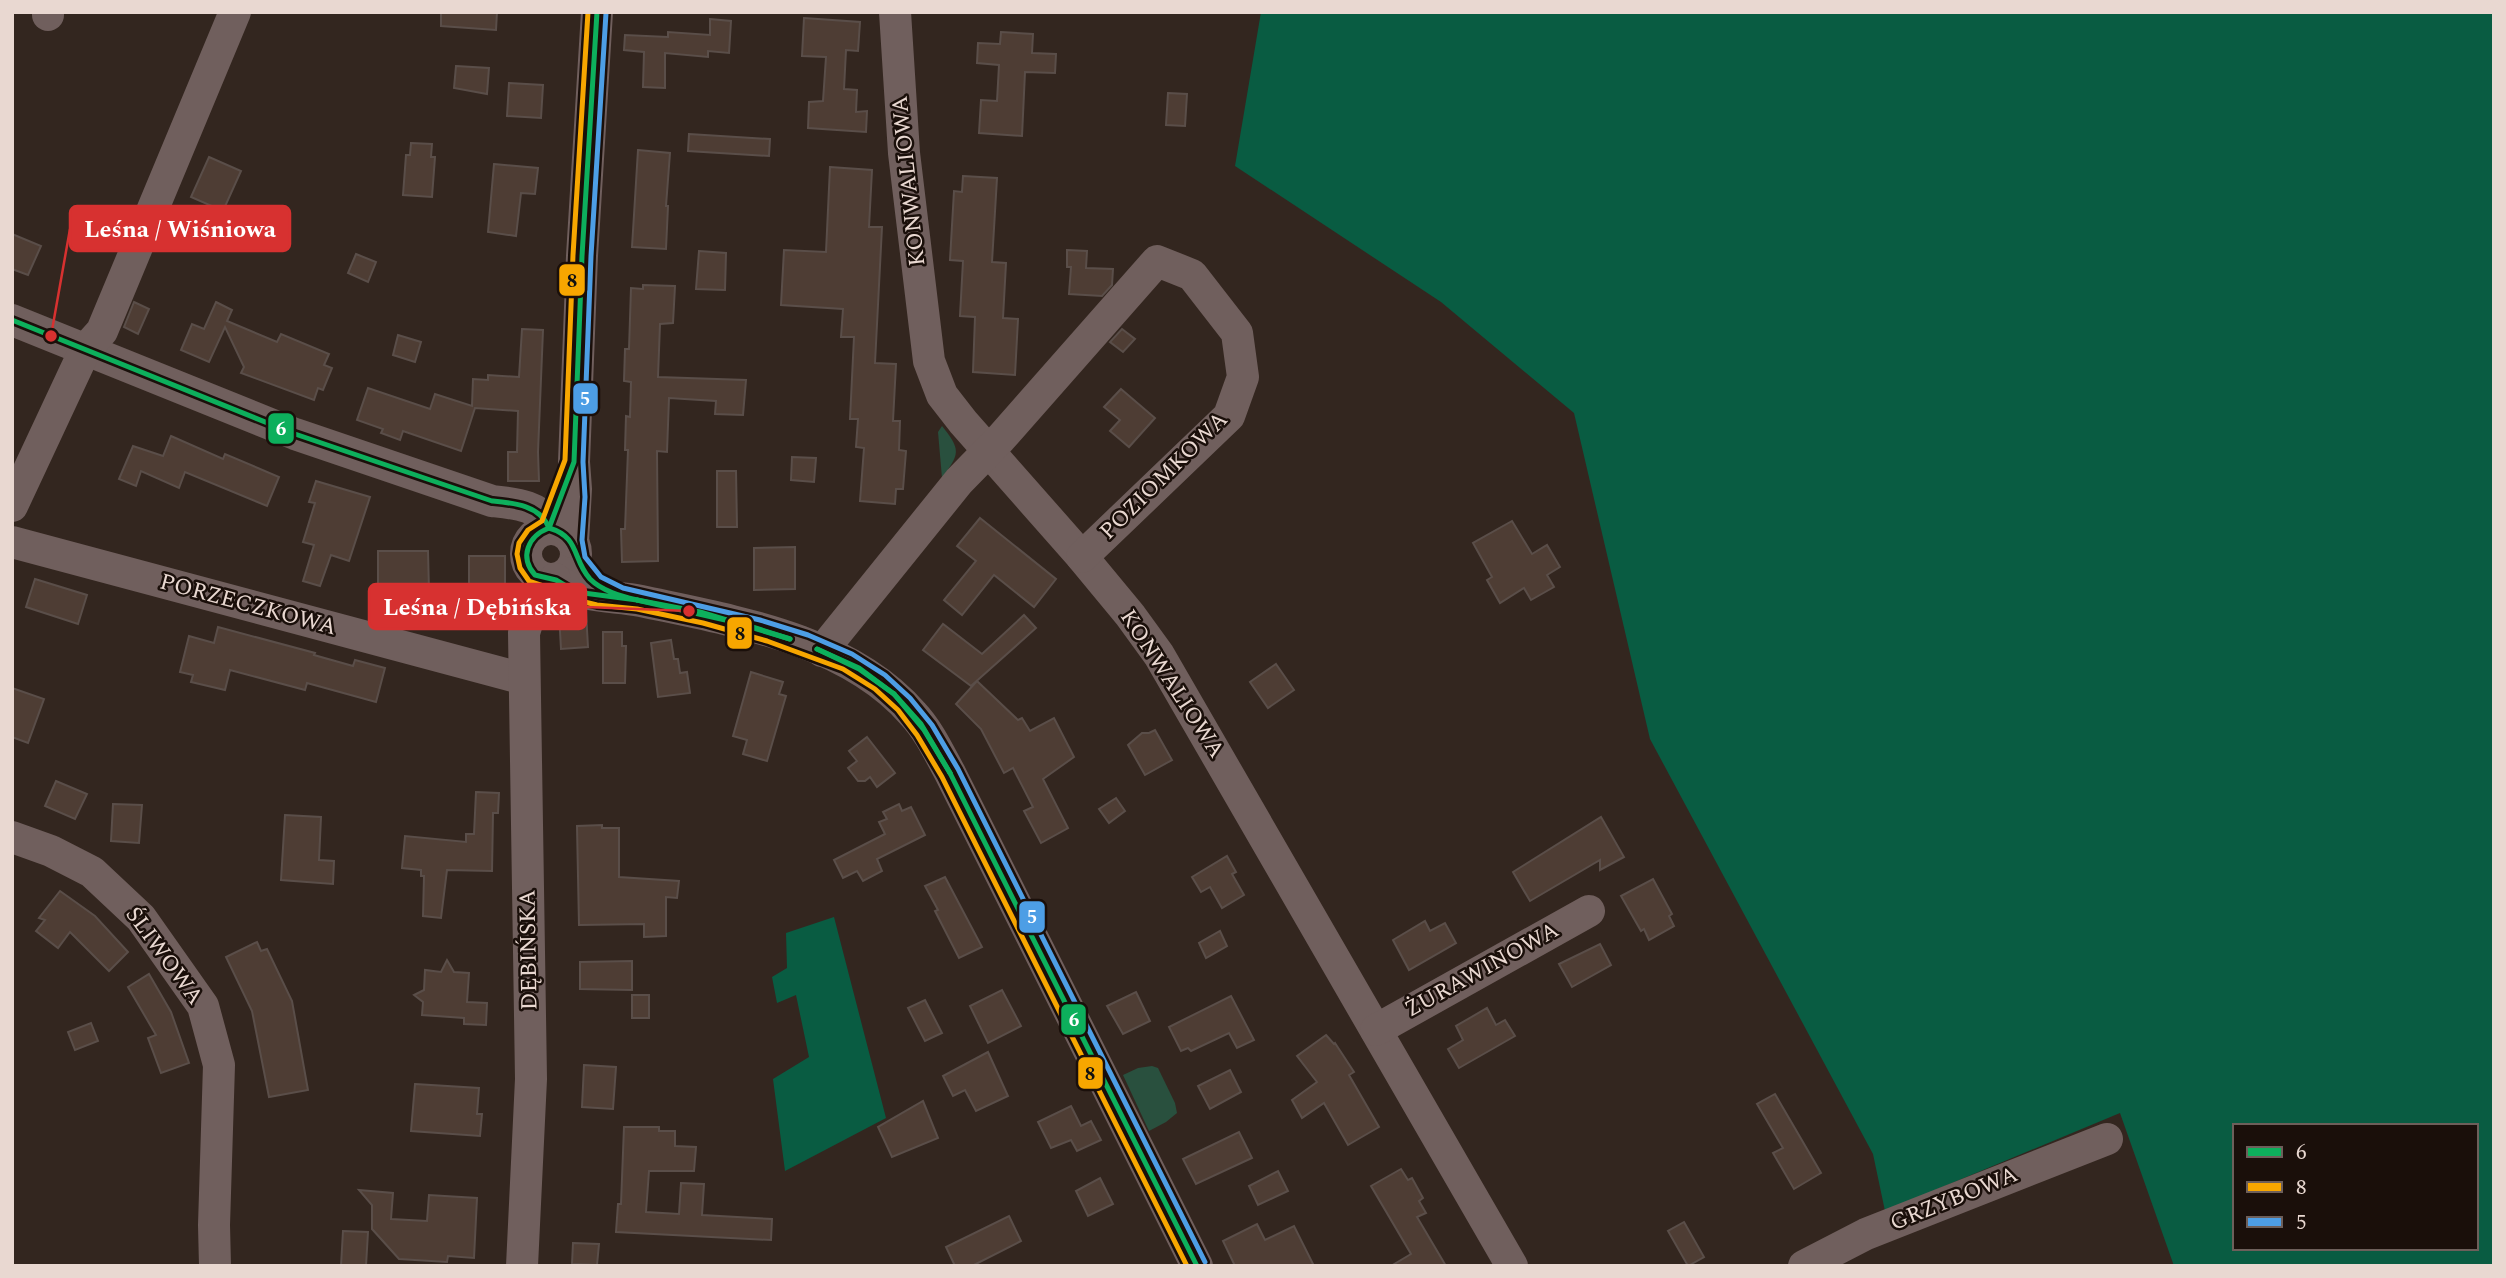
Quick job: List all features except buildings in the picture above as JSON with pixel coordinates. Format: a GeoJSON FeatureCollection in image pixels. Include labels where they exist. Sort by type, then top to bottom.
{"type":"FeatureCollection","features":[{"type":"Feature","properties":{"kind":"street"},"geometry":{"type":"LineString","coordinates":[[12,506],[85,350],[102,331],[235,12]]}},
{"type":"Feature","properties":{"kind":"street"},"geometry":{"type":"LineString","coordinates":[[551,552],[576,489],[573,463],[582,256],[597,12]]}},
{"type":"Feature","properties":{"kind":"street","name":"KONWALIOWA"},"geometry":{"type":"LineString","coordinates":[[895,12],[904,153],[929,361],[942,395],[988,452],[1082,557],[1130,615],[1165,664],[1512,1266]]}},
{"type":"Feature","properties":{"kind":"street","name":"POZIOMKOWA"},"geometry":{"type":"LineString","coordinates":[[988,452],[1157,261],[1192,275],[1237,333],[1243,377],[1229,416],[1082,557]]}},
{"type":"Feature","properties":{"kind":"street"},"geometry":{"type":"LineString","coordinates":[[12,320],[295,434],[492,501],[551,552],[566,588],[743,624],[822,651],[866,672],[887,688],[915,716],[935,746],[1197,1266]]}},
{"type":"Feature","properties":{"kind":"street"},"geometry":{"type":"LineString","coordinates":[[822,651],[959,481],[988,452]]}},
{"type":"Feature","properties":{"kind":"street","name":"PORZECZKOWA"},"geometry":{"type":"LineString","coordinates":[[12,542],[524,679]]}},
{"type":"Feature","properties":{"kind":"street","name":"DĘBIŃSKA"},"geometry":{"type":"LineString","coordinates":[[522,1266],[531,1079],[524,633],[551,552]]}},
{"type":"Feature","properties":{"kind":"street","name":"ŚLIWOWA"},"geometry":{"type":"LineString","coordinates":[[12,836],[51,851],[92,872],[141,918],[203,1006],[219,1065],[215,1266]]}},
{"type":"Feature","properties":{"kind":"street","name":"ŻURAWINOWA"},"geometry":{"type":"LineString","coordinates":[[1376,1030],[1589,911]]}},
{"type":"Feature","properties":{"kind":"street","name":"GRZYBOWA"},"geometry":{"type":"LineString","coordinates":[[1804,1266],[1866,1234],[2107,1139]]}},
{"type":"Feature","properties":{"kind":"green space"},"geometry":{"type":"Polygon","coordinates":[[[1261,12],[2494,12],[2494,1266],[2174,1266],[2120,1113],[1885,1211],[1873,1154],[1650,739],[1574,413],[1441,302],[1235,166],[1261,12]]]}},
{"type":"Feature","properties":{"kind":"green space"},"geometry":{"type":"Polygon","coordinates":[[[942,426],[953,441],[956,452],[942,478],[938,432],[942,426]]]}},
{"type":"Feature","properties":{"kind":"green space"},"geometry":{"type":"Polygon","coordinates":[[[834,917],[886,1118],[785,1171],[773,1079],[809,1057],[796,995],[777,1003],[772,977],[787,968],[786,933],[834,917]]]}},
{"type":"Feature","properties":{"kind":"green space"},"geometry":{"type":"Polygon","coordinates":[[[1138,1068],[1158,1068],[1177,1113],[1149,1131],[1123,1075],[1138,1068]]]}},
{"type":"Feature","properties":{"kind":"transit line","name":"8"},"geometry":{"type":"LineString","coordinates":[[588,12],[573,255],[565,460],[542,521],[528,530],[519,543],[517,554],[520,568],[529,581],[572,599],[703,623],[767,641],[843,669],[875,689],[898,710],[917,735],[942,777],[1187,1266]]}},
{"type":"Feature","properties":{"kind":"transit line","name":"6"},"geometry":{"type":"LineString","coordinates":[[549,528],[574,462],[582,256],[597,12]]}},
{"type":"Feature","properties":{"kind":"transit line","name":"5"},"geometry":{"type":"LineString","coordinates":[[606,13],[591,256],[583,462],[585,497],[582,540],[585,557],[601,577],[623,588],[760,620],[808,635],[852,654],[885,675],[910,698],[932,725],[958,769],[1205,1262]]}},
{"type":"Feature","properties":{"kind":"transit line","name":"6"},"geometry":{"type":"LineString","coordinates":[[12,320],[295,434],[492,501],[533,510],[545,520],[549,528]]}},
{"type":"Feature","properties":{"kind":"transit line","name":"6"},"geometry":{"type":"LineString","coordinates":[[549,528],[559,532],[571,543],[590,579],[600,587],[637,600],[576,592],[556,580],[535,575],[527,561],[528,548],[536,536],[549,528]]}},
{"type":"Feature","properties":{"kind":"transit line","name":"6"},"geometry":{"type":"LineString","coordinates":[[637,600],[700,612],[790,639]]}},
{"type":"Feature","properties":{"kind":"transit line","name":"6"},"geometry":{"type":"LineString","coordinates":[[637,600],[743,624],[790,639]]}},
{"type":"Feature","properties":{"kind":"transit line","name":"6"},"geometry":{"type":"LineString","coordinates":[[817,649],[859,668],[894,694]]}},
{"type":"Feature","properties":{"kind":"transit line","name":"6"},"geometry":{"type":"LineString","coordinates":[[817,649],[859,669],[894,694]]}},
{"type":"Feature","properties":{"kind":"transit line","name":"6"},"geometry":{"type":"LineString","coordinates":[[894,694],[921,724],[950,773]]}},
{"type":"Feature","properties":{"kind":"transit line","name":"6"},"geometry":{"type":"LineString","coordinates":[[894,694],[924,730],[950,773]]}},
{"type":"Feature","properties":{"kind":"transit line","name":"6"},"geometry":{"type":"LineString","coordinates":[[950,773],[1197,1266]]}},
{"type":"Feature","properties":{"kind":"place","name":"Leśna / Wiśniowa"},"geometry":{"type":"Point","coordinates":[51,336]}},
{"type":"Feature","properties":{"kind":"place","name":"Leśna / Dębińska"},"geometry":{"type":"Point","coordinates":[689,611]}}]}
